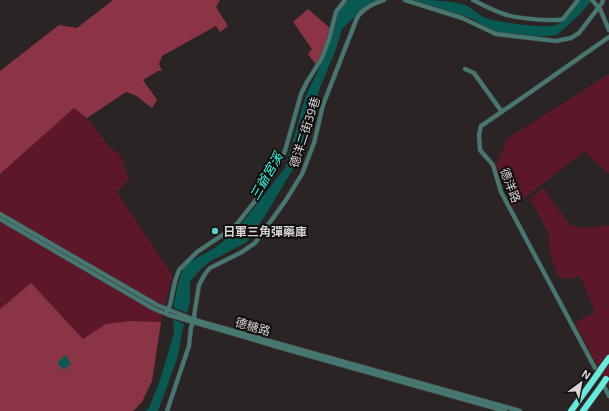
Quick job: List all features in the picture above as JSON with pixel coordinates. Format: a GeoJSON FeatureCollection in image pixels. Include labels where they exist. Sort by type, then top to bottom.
{"type":"FeatureCollection","features":[{"type":"Feature","properties":{"kind":"highway"},"geometry":{"type":"LineString","coordinates":[[571,411],[597,375],[598,368],[609,358]]}},
{"type":"Feature","properties":{"kind":"highway"},"geometry":{"type":"LineString","coordinates":[[583,411],[603,386],[607,377]]}},
{"type":"Feature","properties":{"kind":"street"},"geometry":{"type":"LineString","coordinates":[[168,312],[175,280],[179,270],[197,252],[236,225],[255,201],[277,167],[285,151],[301,94],[306,83],[322,58],[330,38],[335,16],[340,5],[345,0]]}},
{"type":"Feature","properties":{"kind":"street","name":"德洋二街39巷"},"geometry":{"type":"LineString","coordinates":[[167,411],[189,346],[200,280],[210,268],[242,252],[255,242],[292,191],[308,160],[323,105],[357,18],[359,14],[366,9],[384,0]]}},
{"type":"Feature","properties":{"kind":"street"},"geometry":{"type":"LineString","coordinates":[[405,0],[462,18],[496,34],[556,41],[571,38],[578,34],[604,0]]}},
{"type":"Feature","properties":{"kind":"street"},"geometry":{"type":"LineString","coordinates":[[473,0],[507,15],[551,20],[563,18],[578,0]]}},
{"type":"Feature","properties":{"kind":"street"},"geometry":{"type":"LineString","coordinates":[[592,0],[598,6],[609,30]]}},
{"type":"Feature","properties":{"kind":"street","name":"德洋路"},"geometry":{"type":"LineString","coordinates":[[598,368],[501,192],[493,165],[480,150],[479,135],[480,126],[609,37]]}},
{"type":"Feature","properties":{"kind":"street"},"geometry":{"type":"LineString","coordinates":[[465,69],[474,74],[502,112]]}},
{"type":"Feature","properties":{"kind":"street","name":"德糖路"},"geometry":{"type":"LineString","coordinates":[[0,214],[168,312]]}},
{"type":"Feature","properties":{"kind":"street","name":"德糖路"},"geometry":{"type":"LineString","coordinates":[[0,219],[154,309],[505,411]]}},
{"type":"Feature","properties":{"kind":"street","name":"德糖路"},"geometry":{"type":"LineString","coordinates":[[193,321],[520,411]]}},
{"type":"Feature","properties":{"kind":"street"},"geometry":{"type":"LineString","coordinates":[[603,386],[609,396]]}},
{"type":"Feature","properties":{"kind":"shaded area"},"geometry":{"type":"Polygon","coordinates":[[[113,0],[220,0],[216,7],[228,26],[220,32],[216,26],[162,56],[159,64],[162,71],[158,71],[143,80],[157,100],[152,108],[135,95],[126,92],[87,118],[74,108],[0,174],[0,71],[59,25],[77,28],[113,0]]]}},
{"type":"Feature","properties":{"kind":"shaded area"},"geometry":{"type":"Polygon","coordinates":[[[308,9],[331,29],[317,66],[308,54],[312,49],[293,22],[308,9]]]}},
{"type":"Feature","properties":{"kind":"shaded area"},"geometry":{"type":"Polygon","coordinates":[[[609,74],[609,174],[585,151],[513,207],[496,165],[507,139],[609,74]]]}},
{"type":"Feature","properties":{"kind":"shaded area"},"geometry":{"type":"Polygon","coordinates":[[[74,108],[87,118],[112,150],[120,154],[129,179],[117,192],[173,276],[161,322],[130,321],[106,324],[83,339],[31,283],[0,309],[0,173],[74,108]]]}},
{"type":"Feature","properties":{"kind":"shaded area"},"geometry":{"type":"Polygon","coordinates":[[[543,188],[570,225],[589,228],[609,225],[608,386],[575,323],[595,312],[580,276],[569,279],[558,277],[549,249],[548,232],[530,199],[543,188]]]}},
{"type":"Feature","properties":{"kind":"shaded area"},"geometry":{"type":"Polygon","coordinates":[[[31,283],[83,339],[106,324],[130,321],[161,322],[152,381],[142,402],[133,411],[0,411],[0,309],[31,283]]]}},
{"type":"Feature","properties":{"kind":"water"},"geometry":{"type":"Polygon","coordinates":[[[349,0],[377,0],[364,8],[342,29],[308,123],[305,141],[296,164],[263,219],[247,242],[209,262],[190,282],[190,302],[182,332],[178,356],[158,411],[145,411],[149,408],[160,380],[174,333],[173,308],[178,284],[184,266],[213,249],[235,232],[285,168],[306,95],[319,69],[337,16],[344,3],[349,0]]]}},
{"type":"Feature","properties":{"kind":"water"},"geometry":{"type":"Polygon","coordinates":[[[413,0],[459,3],[465,5],[483,17],[492,20],[551,26],[560,23],[569,14],[579,0],[592,0],[581,13],[557,35],[532,37],[499,33],[487,28],[473,19],[413,0]]]}},
{"type":"Feature","properties":{"kind":"water"},"geometry":{"type":"Polygon","coordinates":[[[65,355],[71,363],[64,370],[57,363],[65,355]]]}},
{"type":"Feature","properties":{"kind":"pier"},"geometry":{"type":"Polygon","coordinates":[[[172,307],[190,314],[186,325],[172,319],[172,307]]]}},
{"type":"Feature","properties":{"kind":"place","name":"日軍三角彈藥庫"},"geometry":{"type":"Point","coordinates":[215,231]}},
{"type":"Feature","properties":{"kind":"water label","name":"三爺宮溪"},"geometry":{"type":"Point","coordinates":[266,176]}}]}
